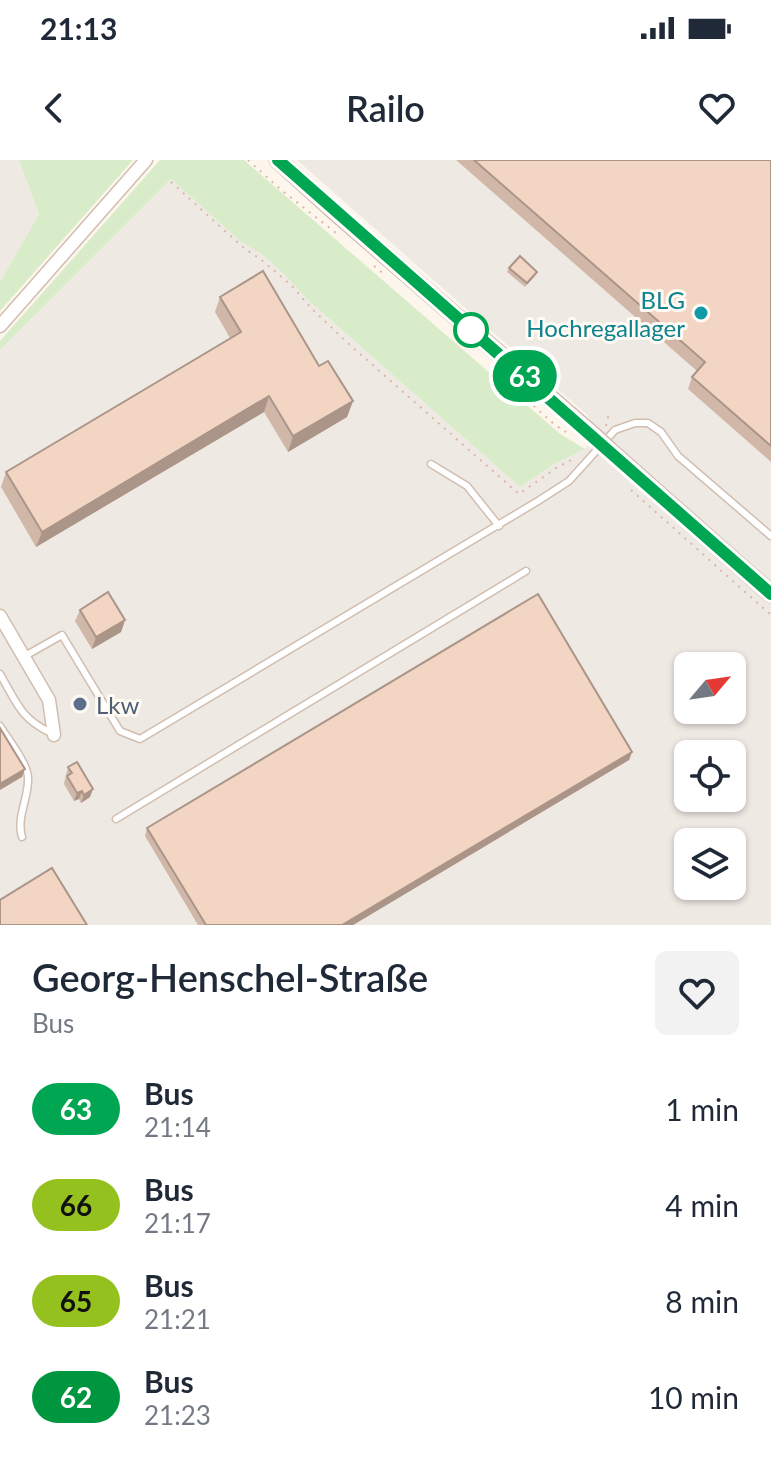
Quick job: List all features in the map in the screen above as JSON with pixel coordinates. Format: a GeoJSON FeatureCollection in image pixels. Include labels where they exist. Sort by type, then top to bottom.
{"type":"FeatureCollection","features":[{"type":"Feature","properties":{"kind":"street"},"geometry":{"type":"LineString","coordinates":[[0,326],[146,160]]}},
{"type":"Feature","properties":{"kind":"street"},"geometry":{"type":"LineString","coordinates":[[278,160],[600,434],[610,451],[771,594]]}},
{"type":"Feature","properties":{"kind":"street"},"geometry":{"type":"LineString","coordinates":[[0,616],[49,700],[54,735]]}},
{"type":"Feature","properties":{"kind":"lane"},"geometry":{"type":"LineString","coordinates":[[25,656],[62,635],[120,731],[140,739],[499,526],[569,481],[615,430],[635,423],[648,423],[661,432],[678,456],[771,536]]}},
{"type":"Feature","properties":{"kind":"lane"},"geometry":{"type":"LineString","coordinates":[[431,464],[467,486],[499,526]]}},
{"type":"Feature","properties":{"kind":"lane"},"geometry":{"type":"LineString","coordinates":[[116,819],[526,571]]}},
{"type":"Feature","properties":{"kind":"lane"},"geometry":{"type":"LineString","coordinates":[[0,674],[25,717],[54,735]]}},
{"type":"Feature","properties":{"kind":"lane"},"geometry":{"type":"LineString","coordinates":[[0,726],[26,769],[28,778],[20,829],[22,837]]}},
{"type":"Feature","properties":{"kind":"path"},"geometry":{"type":"LineString","coordinates":[[248,160],[337,234]]}},
{"type":"Feature","properties":{"kind":"path"},"geometry":{"type":"LineString","coordinates":[[171,182],[245,249],[291,285],[351,346],[519,494],[576,458]]}},
{"type":"Feature","properties":{"kind":"path"},"geometry":{"type":"LineString","coordinates":[[600,434],[609,413]]}},
{"type":"Feature","properties":{"kind":"shaded area"},"geometry":{"type":"Polygon","coordinates":[[[0,160],[19,160],[39,214],[0,282],[0,160]]]}},
{"type":"Feature","properties":{"kind":"shaded area"},"geometry":{"type":"Polygon","coordinates":[[[297,160],[771,160],[771,925],[0,925],[0,350],[171,179],[241,242],[284,272],[308,300],[520,487],[554,464],[585,449],[599,433],[586,414],[297,160]]]}},
{"type":"Feature","properties":{"kind":"green space"},"geometry":{"type":"Polygon","coordinates":[[[19,160],[133,160],[0,311],[0,282],[39,214],[19,160]]]}},
{"type":"Feature","properties":{"kind":"green space"},"geometry":{"type":"Polygon","coordinates":[[[160,160],[244,160],[559,433],[585,449],[554,464],[520,487],[308,300],[278,268],[241,242],[171,179],[0,350],[0,341],[160,160]]]}},
{"type":"Feature","properties":{"kind":"building","name":"BLG Hochregallager"},"geometry":{"type":"Polygon","coordinates":[[[474,160],[771,160],[771,446],[692,377],[705,362],[474,160]]]}},
{"type":"Feature","properties":{"kind":"building"},"geometry":{"type":"Polygon","coordinates":[[[520,256],[537,272],[527,283],[509,268],[520,256]]]}},
{"type":"Feature","properties":{"kind":"building"},"geometry":{"type":"Polygon","coordinates":[[[263,271],[319,366],[328,361],[353,401],[293,436],[269,396],[42,532],[6,472],[241,332],[220,297],[263,271]]]}},
{"type":"Feature","properties":{"kind":"building"},"geometry":{"type":"Polygon","coordinates":[[[108,592],[125,620],[96,637],[80,610],[108,592]]]}},
{"type":"Feature","properties":{"kind":"building"},"geometry":{"type":"Polygon","coordinates":[[[538,594],[632,752],[342,925],[206,925],[147,828],[538,594]]]}},
{"type":"Feature","properties":{"kind":"building"},"geometry":{"type":"Polygon","coordinates":[[[0,728],[25,769],[0,784],[0,728]]]}},
{"type":"Feature","properties":{"kind":"building"},"geometry":{"type":"Polygon","coordinates":[[[77,762],[93,789],[84,795],[82,791],[77,793],[67,776],[72,773],[68,767],[77,762]]]}},
{"type":"Feature","properties":{"kind":"building"},"geometry":{"type":"Polygon","coordinates":[[[52,868],[87,925],[0,925],[0,900],[52,868]]]}},
{"type":"Feature","properties":{"kind":"bus line","name":"63"},"geometry":{"type":"LineString","coordinates":[[278,160],[771,594]]}},
{"type":"Feature","properties":{"kind":"place","name":"BLG Hochregallager"},"geometry":{"type":"Point","coordinates":[701,313]}},
{"type":"Feature","properties":{"kind":"place","name":"Lkw"},"geometry":{"type":"Point","coordinates":[80,704]}}]}
